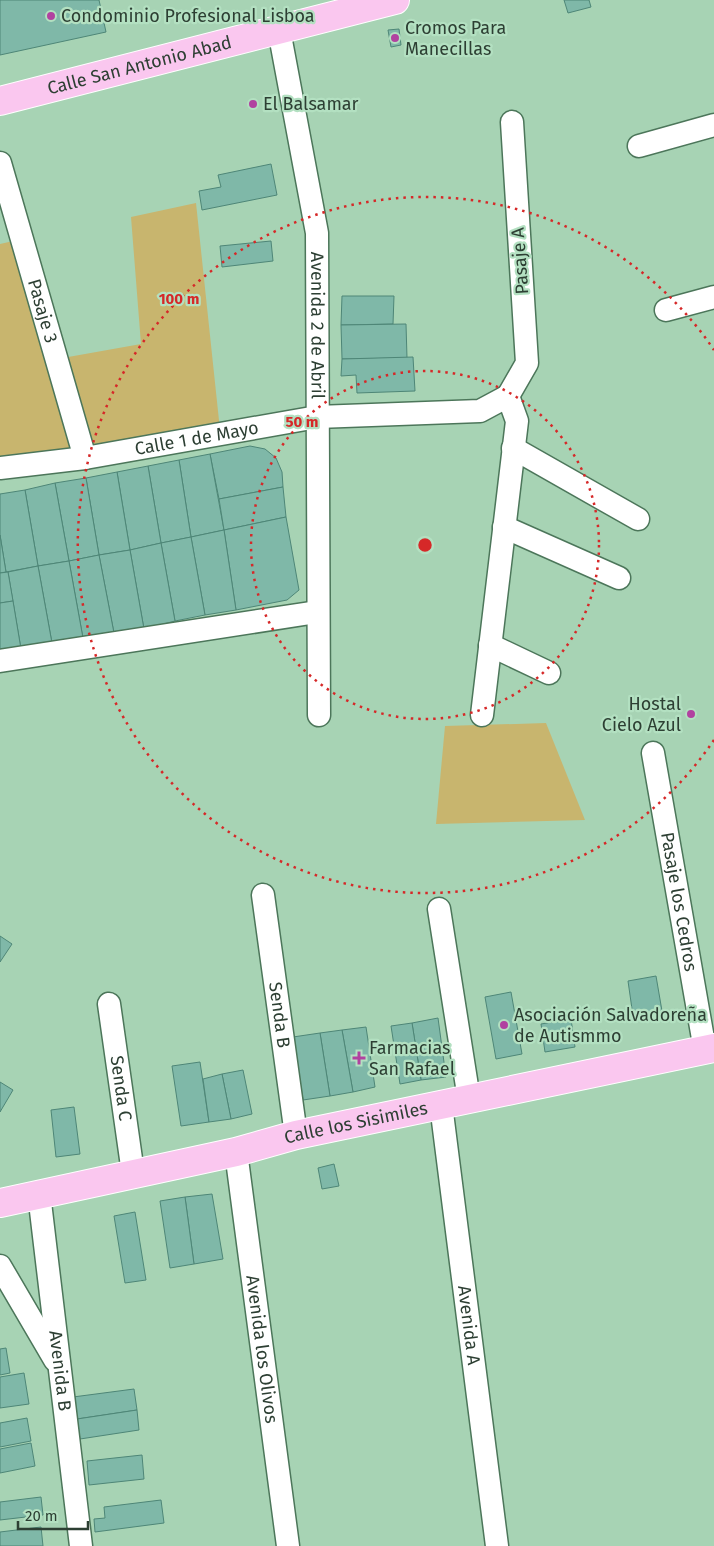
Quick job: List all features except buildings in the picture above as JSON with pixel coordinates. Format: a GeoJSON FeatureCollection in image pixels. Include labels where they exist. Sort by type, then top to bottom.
{"type":"FeatureCollection","features":[{"type":"Feature","properties":{"kind":"main road","name":"Calle San Antonio Abad"},"geometry":{"type":"LineString","coordinates":[[0,101],[395,0]]}},
{"type":"Feature","properties":{"kind":"main road","name":"Calle los Sisimiles"},"geometry":{"type":"LineString","coordinates":[[0,1203],[236,1152],[296,1135],[710,1049]]}},
{"type":"Feature","properties":{"kind":"street","name":"Avenida 2 de Abril"},"geometry":{"type":"LineString","coordinates":[[279,30],[317,233],[317,612],[319,715]]}},
{"type":"Feature","properties":{"kind":"street","name":"Pasaje A"},"geometry":{"type":"LineString","coordinates":[[508,396],[527,363],[512,122]]}},
{"type":"Feature","properties":{"kind":"street"},"geometry":{"type":"LineString","coordinates":[[639,146],[714,125]]}},
{"type":"Feature","properties":{"kind":"street","name":"Pasaje 3"},"geometry":{"type":"LineString","coordinates":[[0,163],[85,458]]}},
{"type":"Feature","properties":{"kind":"street"},"geometry":{"type":"LineString","coordinates":[[666,310],[714,297]]}},
{"type":"Feature","properties":{"kind":"street","name":"Calle 1 de Mayo"},"geometry":{"type":"LineString","coordinates":[[0,468],[85,458],[317,417],[480,411],[508,396]]}},
{"type":"Feature","properties":{"kind":"street"},"geometry":{"type":"LineString","coordinates":[[482,714],[516,421],[508,396]]}},
{"type":"Feature","properties":{"kind":"street"},"geometry":{"type":"LineString","coordinates":[[513,448],[638,519]]}},
{"type":"Feature","properties":{"kind":"street"},"geometry":{"type":"LineString","coordinates":[[504,527],[618,578]]}},
{"type":"Feature","properties":{"kind":"street"},"geometry":{"type":"LineString","coordinates":[[0,661],[317,612]]}},
{"type":"Feature","properties":{"kind":"street"},"geometry":{"type":"LineString","coordinates":[[490,645],[549,673]]}},
{"type":"Feature","properties":{"kind":"street","name":"Pasaje los Cedros"},"geometry":{"type":"LineString","coordinates":[[653,753],[710,1049]]}},
{"type":"Feature","properties":{"kind":"street","name":"Senda B"},"geometry":{"type":"LineString","coordinates":[[263,895],[296,1135]]}},
{"type":"Feature","properties":{"kind":"street"},"geometry":{"type":"LineString","coordinates":[[440,909],[469,1099]]}},
{"type":"Feature","properties":{"kind":"street","name":"Senda C"},"geometry":{"type":"LineString","coordinates":[[109,1004],[133,1173]]}},
{"type":"Feature","properties":{"kind":"street","name":"Avenida A"},"geometry":{"type":"LineString","coordinates":[[441,1105],[497,1546]]}},
{"type":"Feature","properties":{"kind":"street","name":"Avenida los Olivos"},"geometry":{"type":"LineString","coordinates":[[236,1152],[288,1546]]}},
{"type":"Feature","properties":{"kind":"street","name":"Avenida B"},"geometry":{"type":"LineString","coordinates":[[39,1194],[81,1546]]}},
{"type":"Feature","properties":{"kind":"street"},"geometry":{"type":"LineString","coordinates":[[0,1266],[60,1367]]}},
{"type":"Feature","properties":{"kind":"shaded area"},"geometry":{"type":"Polygon","coordinates":[[[196,203],[220,430],[0,466],[0,244],[22,239],[57,359],[141,344],[131,217],[196,203]]]}},
{"type":"Feature","properties":{"kind":"shaded area"},"geometry":{"type":"Polygon","coordinates":[[[546,723],[585,820],[436,824],[445,726],[546,723]]]}},
{"type":"Feature","properties":{"kind":"place","name":"Condominio Profesional Lisboa"},"geometry":{"type":"Point","coordinates":[51,16]}},
{"type":"Feature","properties":{"kind":"place","name":"Cromos Para Manecillas"},"geometry":{"type":"Point","coordinates":[395,38]}},
{"type":"Feature","properties":{"kind":"place","name":"El Balsamar"},"geometry":{"type":"Point","coordinates":[253,104]}},
{"type":"Feature","properties":{"kind":"place","name":"Hostal Cielo Azul"},"geometry":{"type":"Point","coordinates":[691,714]}},
{"type":"Feature","properties":{"kind":"place","name":"Asociación Salvadoreña de Autismmo"},"geometry":{"type":"Point","coordinates":[504,1025]}},
{"type":"Feature","properties":{"kind":"place","name":"Farmacias San Rafael"},"geometry":{"type":"Point","coordinates":[359,1058]}}]}
